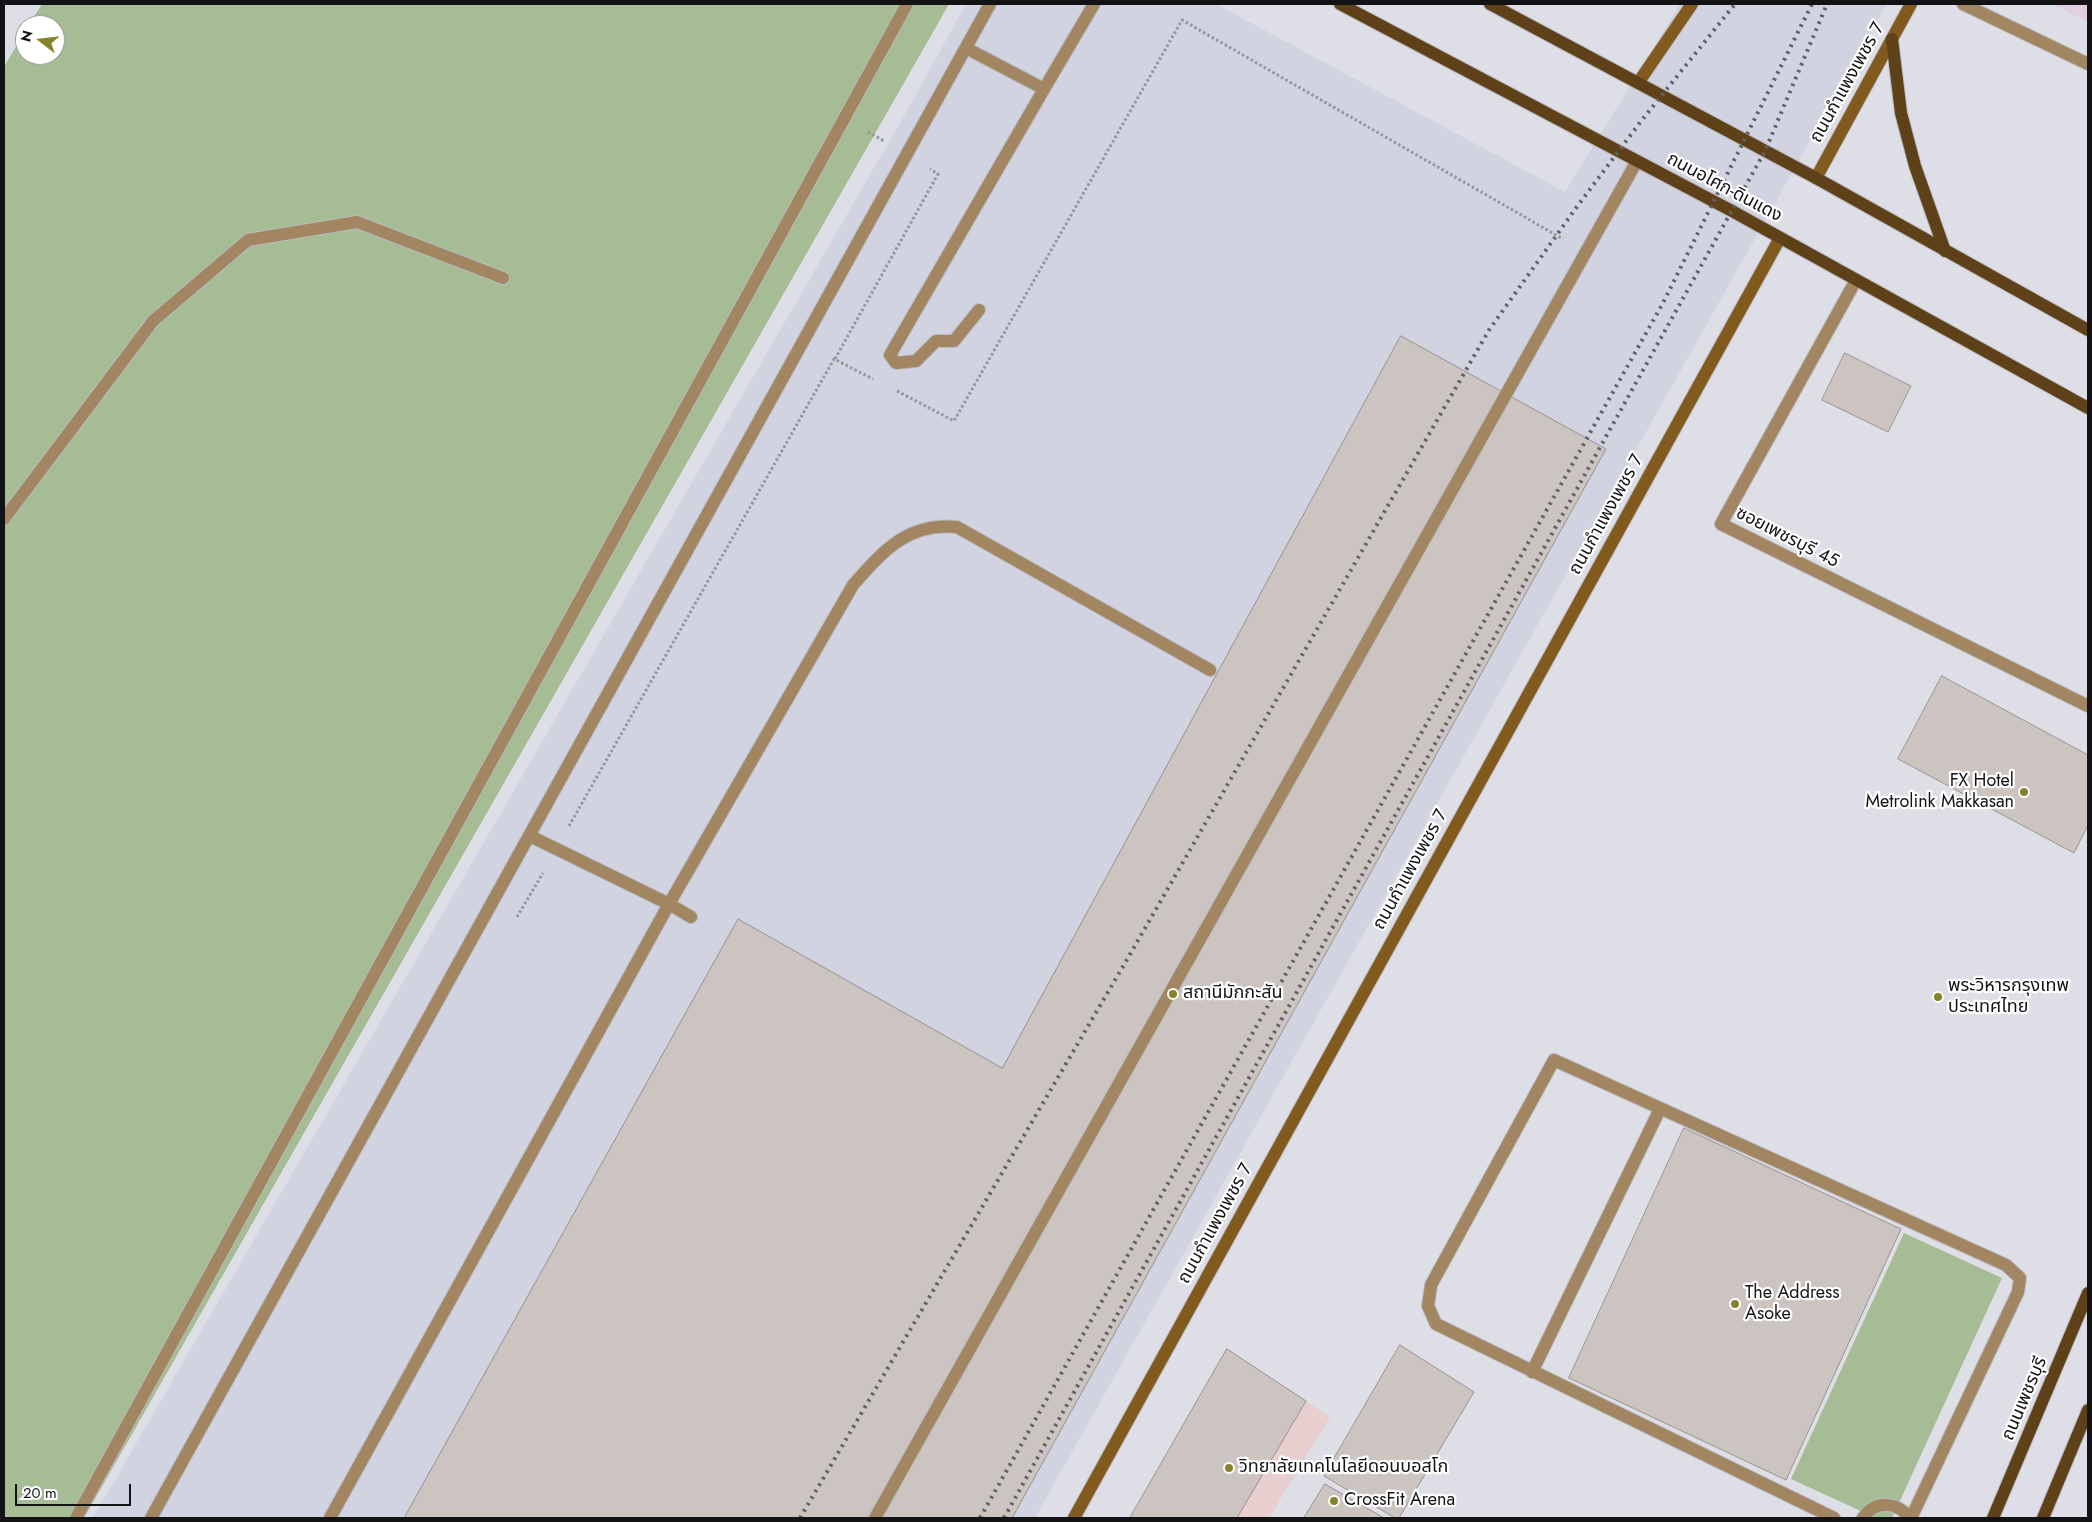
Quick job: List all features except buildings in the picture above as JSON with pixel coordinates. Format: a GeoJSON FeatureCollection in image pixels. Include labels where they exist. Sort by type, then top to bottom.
{"type":"FeatureCollection","features":[{"type":"Feature","properties":{"kind":"main road","name":"ถนนอโศก-ดินแดง"},"geometry":{"type":"LineString","coordinates":[[1340,4],[1780,238],[2088,408]]}},
{"type":"Feature","properties":{"kind":"main road"},"geometry":{"type":"LineString","coordinates":[[1490,4],[1816,178],[2088,330]]}},
{"type":"Feature","properties":{"kind":"main road"},"geometry":{"type":"LineString","coordinates":[[1892,39],[1901,113],[1915,166],[1945,251]]}},
{"type":"Feature","properties":{"kind":"main road","name":"ถนนเพชรบุรี"},"geometry":{"type":"LineString","coordinates":[[1993,1518],[2088,1293]]}},
{"type":"Feature","properties":{"kind":"main road"},"geometry":{"type":"LineString","coordinates":[[2043,1518],[2088,1410]]}},
{"type":"Feature","properties":{"kind":"street"},"geometry":{"type":"LineString","coordinates":[[76,1518],[907,4]]}},
{"type":"Feature","properties":{"kind":"street"},"geometry":{"type":"LineString","coordinates":[[151,1518],[990,4]]}},
{"type":"Feature","properties":{"kind":"street"},"geometry":{"type":"LineString","coordinates":[[979,310],[954,341],[936,341],[916,361],[896,363],[890,355],[1094,4]]}},
{"type":"Feature","properties":{"kind":"street"},"geometry":{"type":"LineString","coordinates":[[1638,83],[1692,4]]}},
{"type":"Feature","properties":{"kind":"street","name":"ถนนกำแพงเพชร 7"},"geometry":{"type":"LineString","coordinates":[[1816,178],[1911,4]]}},
{"type":"Feature","properties":{"kind":"street"},"geometry":{"type":"LineString","coordinates":[[1963,4],[2088,64]]}},
{"type":"Feature","properties":{"kind":"street"},"geometry":{"type":"LineString","coordinates":[[966,48],[1044,89]]}},
{"type":"Feature","properties":{"kind":"street"},"geometry":{"type":"LineString","coordinates":[[875,1518],[1636,161]]}},
{"type":"Feature","properties":{"kind":"street"},"geometry":{"type":"LineString","coordinates":[[4,519],[153,321],[248,240],[357,222],[503,278]]}},
{"type":"Feature","properties":{"kind":"street","name":"ถนนกำแพงเพชร 7"},"geometry":{"type":"LineString","coordinates":[[1074,1518],[1780,238]]}},
{"type":"Feature","properties":{"kind":"street","name":"ซอยเพชรบุรี 45"},"geometry":{"type":"LineString","coordinates":[[1856,280],[1721,524],[2088,706]]}},
{"type":"Feature","properties":{"kind":"street"},"geometry":{"type":"LineString","coordinates":[[330,1518],[670,904],[853,585],[894,543],[912,532],[934,527],[957,527],[1210,670]]}},
{"type":"Feature","properties":{"kind":"street"},"geometry":{"type":"LineString","coordinates":[[530,836],[691,916]]}},
{"type":"Feature","properties":{"kind":"street"},"geometry":{"type":"LineString","coordinates":[[1834,1518],[1436,1324],[1428,1306],[1431,1285],[1554,1060],[2006,1266],[2020,1278],[2018,1292],[1911,1518],[1898,1507],[1890,1504],[1872,1508],[1863,1518]]}},
{"type":"Feature","properties":{"kind":"street"},"geometry":{"type":"LineString","coordinates":[[1532,1372],[1660,1109]]}},
{"type":"Feature","properties":{"kind":"shaded area"},"geometry":{"type":"Polygon","coordinates":[[[966,4],[1216,4],[1565,192],[1680,4],[1887,4],[1035,1518],[93,1518],[905,114],[966,4]]]}},
{"type":"Feature","properties":{"kind":"shaded area"},"geometry":{"type":"Polygon","coordinates":[[[2052,4],[2088,4],[2088,22],[2052,4]]]}},
{"type":"Feature","properties":{"kind":"shaded area","name":"วิทยาลัยเทคโนโลยีดอนบอสโก"},"geometry":{"type":"Polygon","coordinates":[[[1227,1349],[1330,1417],[1269,1518],[1130,1518],[1227,1349]]]}},
{"type":"Feature","properties":{"kind":"green space"},"geometry":{"type":"Polygon","coordinates":[[[42,4],[949,4],[84,1518],[4,1518],[4,67],[15,48],[15,65],[65,65],[65,15],[35,15],[42,4]]]}},
{"type":"Feature","properties":{"kind":"green space"},"geometry":{"type":"Polygon","coordinates":[[[1904,1233],[2002,1278],[1892,1518],[1876,1518],[1791,1479],[1904,1233]]]}},
{"type":"Feature","properties":{"kind":"railway"},"geometry":{"type":"LineString","coordinates":[[800,1518],[1125,963],[1489,330],[1576,208],[1642,120],[1735,4]]}},
{"type":"Feature","properties":{"kind":"railway"},"geometry":{"type":"LineString","coordinates":[[980,1518],[1663,303],[1812,4]]}},
{"type":"Feature","properties":{"kind":"railway"},"geometry":{"type":"LineString","coordinates":[[1004,1518],[1765,151],[1827,4]]}},
{"type":"Feature","properties":{"kind":"place","name":"FX Hotel Metrolink Makkasan"},"geometry":{"type":"Point","coordinates":[2024,792]}},
{"type":"Feature","properties":{"kind":"place","name":"สถานีมักกะสัน"},"geometry":{"type":"Point","coordinates":[1173,994]}},
{"type":"Feature","properties":{"kind":"place","name":"พระวิหารกรุงเทพ ประเทศไทย"},"geometry":{"type":"Point","coordinates":[1938,997]}},
{"type":"Feature","properties":{"kind":"place","name":"The Address Asoke"},"geometry":{"type":"Point","coordinates":[1735,1304]}},
{"type":"Feature","properties":{"kind":"place","name":"วิทยาลัยเทคโนโลยีดอนบอสโก"},"geometry":{"type":"Point","coordinates":[1229,1468]}},
{"type":"Feature","properties":{"kind":"place","name":"CrossFit Arena"},"geometry":{"type":"Point","coordinates":[1334,1501]}}]}
